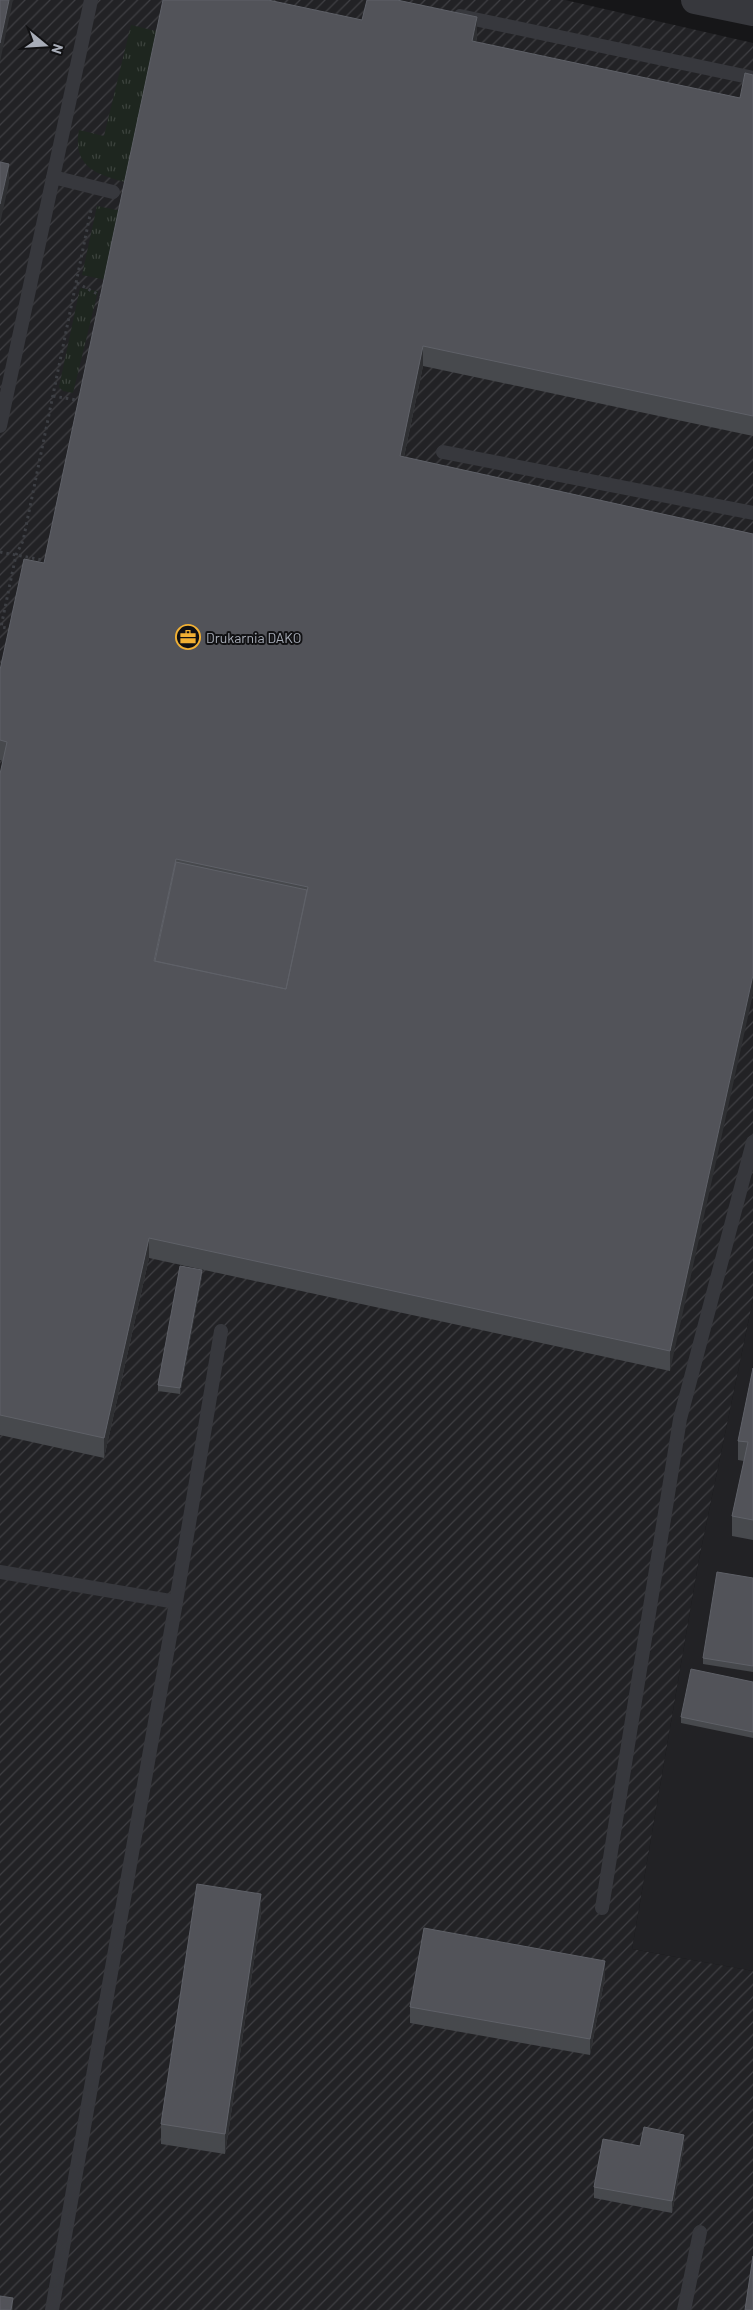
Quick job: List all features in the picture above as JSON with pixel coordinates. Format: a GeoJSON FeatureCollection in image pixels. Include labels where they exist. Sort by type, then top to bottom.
{"type":"FeatureCollection","features":[{"type":"Feature","properties":{"kind":"street"},"geometry":{"type":"LineString","coordinates":[[695,0],[753,12]]}},
{"type":"Feature","properties":{"kind":"lane"},"geometry":{"type":"LineString","coordinates":[[0,426],[91,0]]}},
{"type":"Feature","properties":{"kind":"lane"},"geometry":{"type":"LineString","coordinates":[[442,12],[753,78]]}},
{"type":"Feature","properties":{"kind":"lane"},"geometry":{"type":"LineString","coordinates":[[53,178],[113,192]]}},
{"type":"Feature","properties":{"kind":"lane"},"geometry":{"type":"LineString","coordinates":[[443,452],[753,513]]}},
{"type":"Feature","properties":{"kind":"lane"},"geometry":{"type":"LineString","coordinates":[[602,1908],[680,1419],[753,1142]]}},
{"type":"Feature","properties":{"kind":"lane"},"geometry":{"type":"LineString","coordinates":[[52,2310],[176,1602],[221,1331]]}},
{"type":"Feature","properties":{"kind":"lane"},"geometry":{"type":"LineString","coordinates":[[0,1572],[176,1602]]}},
{"type":"Feature","properties":{"kind":"lane"},"geometry":{"type":"LineString","coordinates":[[684,2310],[700,2232]]}},
{"type":"Feature","properties":{"kind":"path"},"geometry":{"type":"LineString","coordinates":[[10,638],[12,629],[1,628],[16,555],[23,541],[96,187]]}},
{"type":"Feature","properties":{"kind":"path"},"geometry":{"type":"LineString","coordinates":[[77,282],[104,298]]}},
{"type":"Feature","properties":{"kind":"path"},"geometry":{"type":"LineString","coordinates":[[53,396],[82,401]]}},
{"type":"Feature","properties":{"kind":"path"},"geometry":{"type":"LineString","coordinates":[[0,552],[48,561]]}},
{"type":"Feature","properties":{"kind":"shaded area"},"geometry":{"type":"Polygon","coordinates":[[[0,0],[565,0],[753,43],[753,1299],[699,1559],[632,1949],[753,1971],[753,2310],[0,2310],[0,0]]]}},
{"type":"Feature","properties":{"kind":"shaded area"},"geometry":{"type":"Polygon","coordinates":[[[753,1299],[753,1971],[632,1949],[699,1559],[753,1299]]]}},
{"type":"Feature","properties":{"kind":"green space"},"geometry":{"type":"Polygon","coordinates":[[[131,25],[160,32],[128,183],[107,177],[90,168],[79,153],[78,143],[79,130],[104,136],[131,25]]]}},
{"type":"Feature","properties":{"kind":"green space"},"geometry":{"type":"Polygon","coordinates":[[[97,206],[122,211],[106,280],[82,275],[97,206]]]}},
{"type":"Feature","properties":{"kind":"green space"},"geometry":{"type":"Polygon","coordinates":[[[80,288],[98,291],[73,393],[63,391],[59,387],[80,288]]]}},
{"type":"Feature","properties":{"kind":"building"},"geometry":{"type":"Polygon","coordinates":[[[0,0],[9,0],[0,43],[0,0]]]}},
{"type":"Feature","properties":{"kind":"building"},"geometry":{"type":"Polygon","coordinates":[[[163,0],[268,0],[362,20],[367,0],[397,0],[477,17],[472,41],[740,98],[745,73],[753,75],[753,416],[423,346],[400,456],[753,534],[753,975],[670,1351],[149,1238],[104,1438],[0,1415],[0,774],[7,742],[0,740],[0,670],[24,559],[44,563],[163,0]],[[176,859],[154,961],[286,989],[308,887],[176,859]]]}},
{"type":"Feature","properties":{"kind":"building"},"geometry":{"type":"Polygon","coordinates":[[[0,162],[9,164],[0,204],[0,162]]]}},
{"type":"Feature","properties":{"kind":"building"},"geometry":{"type":"Polygon","coordinates":[[[176,862],[307,890],[286,989],[155,961],[176,862]]]}},
{"type":"Feature","properties":{"kind":"building"},"geometry":{"type":"Polygon","coordinates":[[[180,1266],[202,1270],[180,1388],[158,1385],[180,1266]]]}},
{"type":"Feature","properties":{"kind":"building"},"geometry":{"type":"Polygon","coordinates":[[[753,1368],[753,1520],[732,1516],[748,1442],[738,1441],[753,1368]]]}},
{"type":"Feature","properties":{"kind":"building"},"geometry":{"type":"Polygon","coordinates":[[[717,1572],[753,1578],[753,1666],[703,1658],[717,1572]]]}},
{"type":"Feature","properties":{"kind":"building"},"geometry":{"type":"Polygon","coordinates":[[[691,1669],[753,1682],[753,1732],[681,1717],[691,1669]]]}},
{"type":"Feature","properties":{"kind":"building"},"geometry":{"type":"Polygon","coordinates":[[[197,1884],[261,1894],[225,2134],[161,2124],[197,1884]]]}},
{"type":"Feature","properties":{"kind":"building"},"geometry":{"type":"Polygon","coordinates":[[[424,1928],[605,1961],[590,2039],[410,2007],[424,1928]]]}},
{"type":"Feature","properties":{"kind":"building"},"geometry":{"type":"Polygon","coordinates":[[[644,2127],[684,2135],[672,2201],[594,2187],[603,2139],[640,2146],[644,2127]]]}},
{"type":"Feature","properties":{"kind":"building"},"geometry":{"type":"Polygon","coordinates":[[[753,2256],[753,2310],[745,2310],[753,2256]]]}},
{"type":"Feature","properties":{"kind":"building"},"geometry":{"type":"Polygon","coordinates":[[[0,2296],[13,2298],[11,2310],[0,2310],[0,2296]]]}},
{"type":"Feature","properties":{"kind":"place","name":"Drukarnia DAKO"},"geometry":{"type":"Point","coordinates":[188,637]}}]}
